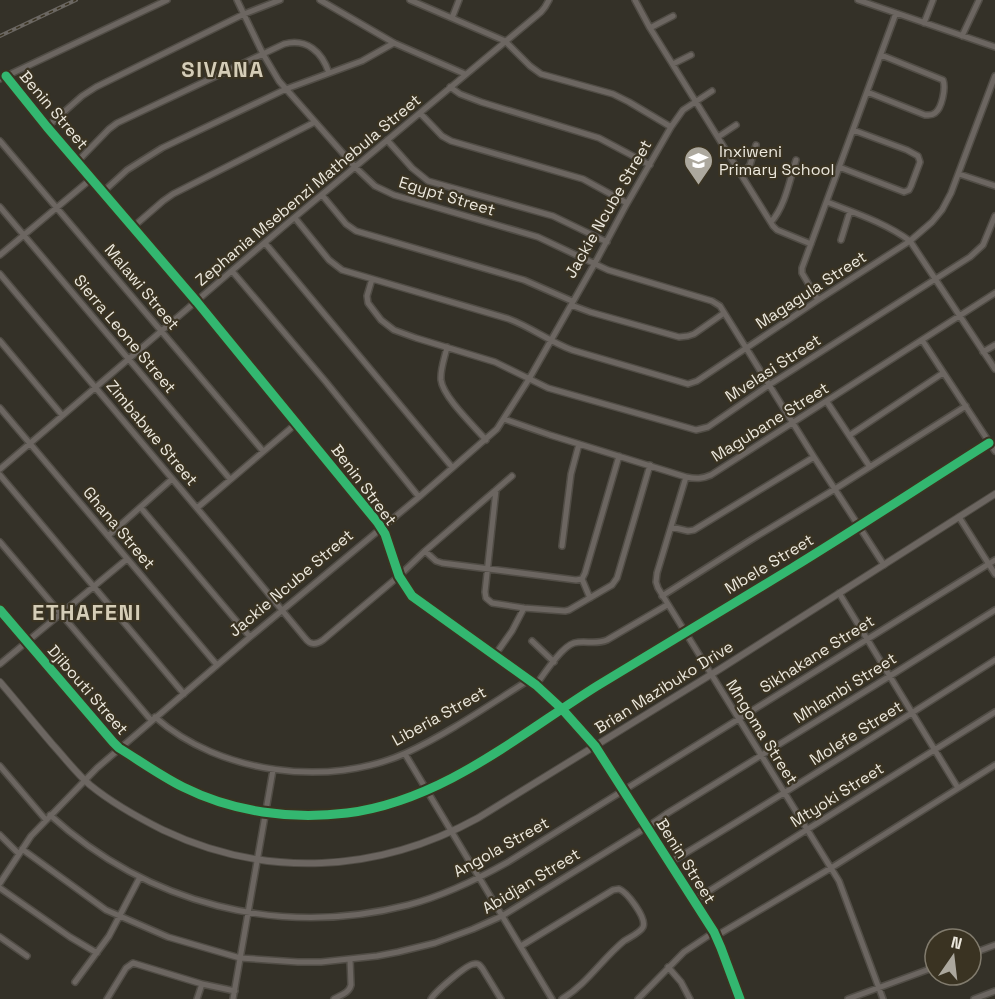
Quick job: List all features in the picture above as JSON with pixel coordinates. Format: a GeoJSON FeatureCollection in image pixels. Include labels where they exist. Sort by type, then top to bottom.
{"type":"FeatureCollection","features":[{"type":"Feature","properties":{"kind":"street"},"geometry":{"type":"LineString","coordinates":[[3,78],[167,0]]}},
{"type":"Feature","properties":{"kind":"street","name":"Egypt Street"},"geometry":{"type":"LineString","coordinates":[[237,0],[272,71],[355,167],[375,186],[387,192],[538,237],[612,271],[712,301],[720,306],[724,313]]}},
{"type":"Feature","properties":{"kind":"street"},"geometry":{"type":"LineString","coordinates":[[47,127],[82,96],[96,87],[244,14],[280,0]]}},
{"type":"Feature","properties":{"kind":"street"},"geometry":{"type":"LineString","coordinates":[[320,0],[394,43],[465,74]]}},
{"type":"Feature","properties":{"kind":"street"},"geometry":{"type":"LineString","coordinates":[[410,0],[505,41],[536,71],[613,94],[671,128]]}},
{"type":"Feature","properties":{"kind":"street"},"geometry":{"type":"LineString","coordinates":[[452,18],[459,0]]}},
{"type":"Feature","properties":{"kind":"street","name":"Zephania Msebenzi Mathebula Street"},"geometry":{"type":"LineString","coordinates":[[0,469],[541,12],[549,0]]}},
{"type":"Feature","properties":{"kind":"street"},"geometry":{"type":"LineString","coordinates":[[635,0],[650,28],[771,222],[777,230],[811,244]]}},
{"type":"Feature","properties":{"kind":"street"},"geometry":{"type":"LineString","coordinates":[[858,0],[995,47]]}},
{"type":"Feature","properties":{"kind":"street"},"geometry":{"type":"LineString","coordinates":[[884,9],[887,0]]}},
{"type":"Feature","properties":{"kind":"street"},"geometry":{"type":"LineString","coordinates":[[924,23],[933,0]]}},
{"type":"Feature","properties":{"kind":"street"},"geometry":{"type":"LineString","coordinates":[[962,36],[980,0]]}},
{"type":"Feature","properties":{"kind":"street"},"geometry":{"type":"LineString","coordinates":[[818,300],[802,273],[802,268],[896,13]]}},
{"type":"Feature","properties":{"kind":"street"},"geometry":{"type":"LineString","coordinates":[[650,28],[673,16]]}},
{"type":"Feature","properties":{"kind":"street"},"geometry":{"type":"LineString","coordinates":[[77,162],[117,123],[290,43],[302,43],[320,54],[329,73]]}},
{"type":"Feature","properties":{"kind":"street"},"geometry":{"type":"LineString","coordinates":[[103,192],[127,170],[146,157],[286,89],[362,61],[394,43]]}},
{"type":"Feature","properties":{"kind":"street"},"geometry":{"type":"LineString","coordinates":[[673,64],[691,55]]}},
{"type":"Feature","properties":{"kind":"street"},"geometry":{"type":"LineString","coordinates":[[867,92],[925,115],[934,114],[938,110],[945,88],[943,80],[881,55]]}},
{"type":"Feature","properties":{"kind":"street","name":"Magagula Street"},"geometry":{"type":"LineString","coordinates":[[295,218],[333,265],[346,272],[516,322],[572,350],[688,384],[697,381],[910,242],[925,228],[942,210],[951,193],[995,76]]}},
{"type":"Feature","properties":{"kind":"street","name":"Benin Street"},"geometry":{"type":"LineString","coordinates":[[3,78],[197,302],[382,527],[399,576],[408,592],[529,680],[562,709],[595,746],[715,934],[740,999]]}},
{"type":"Feature","properties":{"kind":"street"},"geometry":{"type":"LineString","coordinates":[[450,87],[460,94],[481,102],[598,138],[650,165]]}},
{"type":"Feature","properties":{"kind":"street","name":"Jackie Ncube Street"},"geometry":{"type":"LineString","coordinates":[[0,883],[20,851],[48,818],[119,748],[497,429],[529,379],[671,128],[683,110],[712,90]]}},
{"type":"Feature","properties":{"kind":"street"},"geometry":{"type":"LineString","coordinates":[[420,112],[439,133],[451,141],[583,179],[627,203]]}},
{"type":"Feature","properties":{"kind":"street"},"geometry":{"type":"LineString","coordinates":[[133,227],[168,197],[315,122]]}},
{"type":"Feature","properties":{"kind":"street"},"geometry":{"type":"LineString","coordinates":[[718,137],[736,125]]}},
{"type":"Feature","properties":{"kind":"street"},"geometry":{"type":"LineString","coordinates":[[839,167],[904,192],[911,186],[920,162],[918,156],[853,130]]}},
{"type":"Feature","properties":{"kind":"street"},"geometry":{"type":"LineString","coordinates":[[387,140],[420,176],[428,181],[554,216],[607,242]]}},
{"type":"Feature","properties":{"kind":"street","name":"Malawi Street"},"geometry":{"type":"LineString","coordinates":[[0,141],[263,451]]}},
{"type":"Feature","properties":{"kind":"street"},"geometry":{"type":"LineString","coordinates":[[742,176],[750,165],[756,146]]}},
{"type":"Feature","properties":{"kind":"street"},"geometry":{"type":"LineString","coordinates":[[771,222],[779,213],[796,160]]}},
{"type":"Feature","properties":{"kind":"street"},"geometry":{"type":"LineString","coordinates":[[959,174],[995,186]]}},
{"type":"Feature","properties":{"kind":"street"},"geometry":{"type":"LineString","coordinates":[[0,255],[91,179]]}},
{"type":"Feature","properties":{"kind":"street"},"geometry":{"type":"LineString","coordinates":[[322,195],[346,224],[356,231],[524,280],[590,312],[684,337],[694,334],[724,313],[884,565]]}},
{"type":"Feature","properties":{"kind":"street"},"geometry":{"type":"LineString","coordinates":[[827,202],[896,231],[910,242],[995,369]]}},
{"type":"Feature","properties":{"kind":"street","name":"Sierra Leone Street"},"geometry":{"type":"LineString","coordinates":[[0,207],[230,478]]}},
{"type":"Feature","properties":{"kind":"street"},"geometry":{"type":"LineString","coordinates":[[841,240],[850,211]]}},
{"type":"Feature","properties":{"kind":"street","name":"Mvelasi Street"},"geometry":{"type":"LineString","coordinates":[[372,279],[367,300],[370,307],[389,327],[399,332],[501,364],[540,385],[696,430],[708,426],[979,250],[986,240],[995,216]]}},
{"type":"Feature","properties":{"kind":"street"},"geometry":{"type":"LineString","coordinates":[[265,243],[453,467]]}},
{"type":"Feature","properties":{"kind":"street"},"geometry":{"type":"LineString","coordinates":[[232,271],[419,497]]}},
{"type":"Feature","properties":{"kind":"street","name":"Zimbabwe Street"},"geometry":{"type":"LineString","coordinates":[[0,274],[308,642],[316,644],[323,640],[399,576]]}},
{"type":"Feature","properties":{"kind":"street","name":"Magubane Street"},"geometry":{"type":"LineString","coordinates":[[504,419],[686,477],[699,479],[711,475],[794,423],[995,293]]}},
{"type":"Feature","properties":{"kind":"street"},"geometry":{"type":"LineString","coordinates":[[922,340],[995,451]]}},
{"type":"Feature","properties":{"kind":"street"},"geometry":{"type":"LineString","coordinates":[[0,341],[62,415]]}},
{"type":"Feature","properties":{"kind":"street"},"geometry":{"type":"LineString","coordinates":[[983,352],[995,345]]}},
{"type":"Feature","properties":{"kind":"street"},"geometry":{"type":"LineString","coordinates":[[447,347],[441,374],[443,387],[486,440]]}},
{"type":"Feature","properties":{"kind":"street"},"geometry":{"type":"LineString","coordinates":[[850,435],[943,373]]}},
{"type":"Feature","properties":{"kind":"street"},"geometry":{"type":"LineString","coordinates":[[827,402],[870,467]]}},
{"type":"Feature","properties":{"kind":"street"},"geometry":{"type":"LineString","coordinates":[[662,596],[966,406]]}},
{"type":"Feature","properties":{"kind":"street","name":"Ghana Street"},"geometry":{"type":"LineString","coordinates":[[0,408],[217,665]]}},
{"type":"Feature","properties":{"kind":"street"},"geometry":{"type":"LineString","coordinates":[[197,508],[297,423]]}},
{"type":"Feature","properties":{"kind":"street","name":"Mbele Street"},"geometry":{"type":"LineString","coordinates":[[562,709],[990,443]]}},
{"type":"Feature","properties":{"kind":"street"},"geometry":{"type":"LineString","coordinates":[[562,546],[571,474],[579,444]]}},
{"type":"Feature","properties":{"kind":"street"},"geometry":{"type":"LineString","coordinates":[[590,598],[582,579],[619,456]]}},
{"type":"Feature","properties":{"kind":"street"},"geometry":{"type":"LineString","coordinates":[[671,527],[694,530],[814,457]]}},
{"type":"Feature","properties":{"kind":"street"},"geometry":{"type":"LineString","coordinates":[[496,490],[485,592],[487,600],[492,603],[524,608],[565,611],[612,585],[618,578],[650,465]]}},
{"type":"Feature","properties":{"kind":"street"},"geometry":{"type":"LineString","coordinates":[[0,475],[183,694]]}},
{"type":"Feature","properties":{"kind":"street"},"geometry":{"type":"LineString","coordinates":[[399,576],[512,476]]}},
{"type":"Feature","properties":{"kind":"street","name":"Mngoma Street"},"geometry":{"type":"LineString","coordinates":[[686,477],[657,578],[658,588],[831,868],[844,894],[883,999]]}},
{"type":"Feature","properties":{"kind":"street"},"geometry":{"type":"LineString","coordinates":[[108,536],[172,479]]}},
{"type":"Feature","properties":{"kind":"street","name":"Brian Mazibuko Drive"},"geometry":{"type":"LineString","coordinates":[[0,682],[85,780],[118,805],[162,829],[210,849],[257,860],[299,864],[352,860],[402,850],[478,818],[995,494]]}},
{"type":"Feature","properties":{"kind":"street"},"geometry":{"type":"LineString","coordinates":[[141,508],[250,637]]}},
{"type":"Feature","properties":{"kind":"street"},"geometry":{"type":"LineString","coordinates":[[959,517],[995,574]]}},
{"type":"Feature","properties":{"kind":"street","name":"Liberia Street"},"geometry":{"type":"LineString","coordinates":[[0,542],[153,719],[213,752],[250,765],[273,770],[336,771],[405,754],[529,680]]}},
{"type":"Feature","properties":{"kind":"street"},"geometry":{"type":"LineString","coordinates":[[425,551],[436,561],[442,563],[582,579]]}},
{"type":"Feature","properties":{"kind":"street"},"geometry":{"type":"LineString","coordinates":[[0,664],[127,559]]}},
{"type":"Feature","properties":{"kind":"street","name":"Sikhakane Street"},"geometry":{"type":"LineString","coordinates":[[624,791],[995,560]]}},
{"type":"Feature","properties":{"kind":"street"},"geometry":{"type":"LineString","coordinates":[[839,593],[958,788]]}},
{"type":"Feature","properties":{"kind":"street"},"geometry":{"type":"LineString","coordinates":[[536,686],[563,650],[570,645],[599,643],[607,640],[667,605]]}},
{"type":"Feature","properties":{"kind":"street"},"geometry":{"type":"LineString","coordinates":[[495,655],[512,631],[524,608]]}},
{"type":"Feature","properties":{"kind":"street","name":"Djibouti Street"},"geometry":{"type":"LineString","coordinates":[[0,610],[119,748],[197,794],[226,804],[265,813],[312,816],[386,806],[427,791],[474,766],[562,709]]}},
{"type":"Feature","properties":{"kind":"street","name":"Mhlambi Street"},"geometry":{"type":"LineString","coordinates":[[647,827],[995,610]]}},
{"type":"Feature","properties":{"kind":"street"},"geometry":{"type":"LineString","coordinates":[[532,641],[554,662]]}},
{"type":"Feature","properties":{"kind":"street","name":"Molefe Street"},"geometry":{"type":"LineString","coordinates":[[669,863],[785,794],[995,660]]}},
{"type":"Feature","properties":{"kind":"street","name":"Mtyoki Street"},"geometry":{"type":"LineString","coordinates":[[693,901],[995,712]]}},
{"type":"Feature","properties":{"kind":"street"},"geometry":{"type":"LineString","coordinates":[[405,754],[552,999]]}},
{"type":"Feature","properties":{"kind":"street"},"geometry":{"type":"LineString","coordinates":[[638,999],[689,948],[831,868],[995,765]]}},
{"type":"Feature","properties":{"kind":"street","name":"Angola Street"},"geometry":{"type":"LineString","coordinates":[[0,766],[48,818],[98,853],[140,877],[190,898],[249,913],[304,918],[356,915],[409,905],[443,894],[508,862],[624,791]]}},
{"type":"Feature","properties":{"kind":"street"},"geometry":{"type":"LineString","coordinates":[[233,999],[273,770]]}},
{"type":"Feature","properties":{"kind":"street","name":"Abidjan Street"},"geometry":{"type":"LineString","coordinates":[[0,835],[9,846],[118,916],[168,937],[240,958],[298,962],[350,959],[398,952],[435,943],[473,929],[502,916],[647,827]]}},
{"type":"Feature","properties":{"kind":"street"},"geometry":{"type":"LineString","coordinates":[[75,982],[109,936],[140,877]]}},
{"type":"Feature","properties":{"kind":"street"},"geometry":{"type":"LineString","coordinates":[[0,888],[97,953]]}},
{"type":"Feature","properties":{"kind":"street"},"geometry":{"type":"LineString","coordinates":[[521,946],[613,890],[620,889],[626,892],[643,919],[642,929],[623,942],[581,985],[562,999]]}},
{"type":"Feature","properties":{"kind":"street"},"geometry":{"type":"LineString","coordinates":[[0,937],[27,956]]}},
{"type":"Feature","properties":{"kind":"street"},"geometry":{"type":"LineString","coordinates":[[334,999],[350,989],[350,959]]}},
{"type":"Feature","properties":{"kind":"street"},"geometry":{"type":"LineString","coordinates":[[107,999],[126,968],[133,963],[235,992]]}},
{"type":"Feature","properties":{"kind":"street"},"geometry":{"type":"LineString","coordinates":[[431,999],[446,984],[470,965],[475,964],[483,968],[501,999]]}},
{"type":"Feature","properties":{"kind":"street"},"geometry":{"type":"LineString","coordinates":[[668,967],[681,982],[690,999]]}},
{"type":"Feature","properties":{"kind":"street"},"geometry":{"type":"LineString","coordinates":[[848,999],[923,972]]}},
{"type":"Feature","properties":{"kind":"street"},"geometry":{"type":"LineString","coordinates":[[197,999],[202,984]]}},
{"type":"Feature","properties":{"kind":"street"},"geometry":{"type":"LineString","coordinates":[[974,999],[995,991]]}},
{"type":"Feature","properties":{"kind":"railway"},"geometry":{"type":"LineString","coordinates":[[0,36],[76,0]]}},
{"type":"Feature","properties":{"kind":"cycle path"},"geometry":{"type":"LineString","coordinates":[[6,76],[197,302],[378,523],[385,534],[399,576],[412,596],[536,685],[562,709],[595,746],[714,932],[740,999]]}},
{"type":"Feature","properties":{"kind":"cycle path"},"geometry":{"type":"LineString","coordinates":[[0,610],[113,742],[167,778],[202,796],[242,808],[284,814],[347,813],[382,806],[415,795],[478,763],[597,686],[817,553],[989,443]]}},
{"type":"Feature","properties":{"kind":"place","name":"Inxiweni Primary School"},"geometry":{"type":"Point","coordinates":[698,186]}},
{"type":"Feature","properties":{"kind":"district","name":"SIVANA"},"geometry":{"type":"Point","coordinates":[223,69]}},
{"type":"Feature","properties":{"kind":"district","name":"ETHAFENI"},"geometry":{"type":"Point","coordinates":[87,612]}}]}
